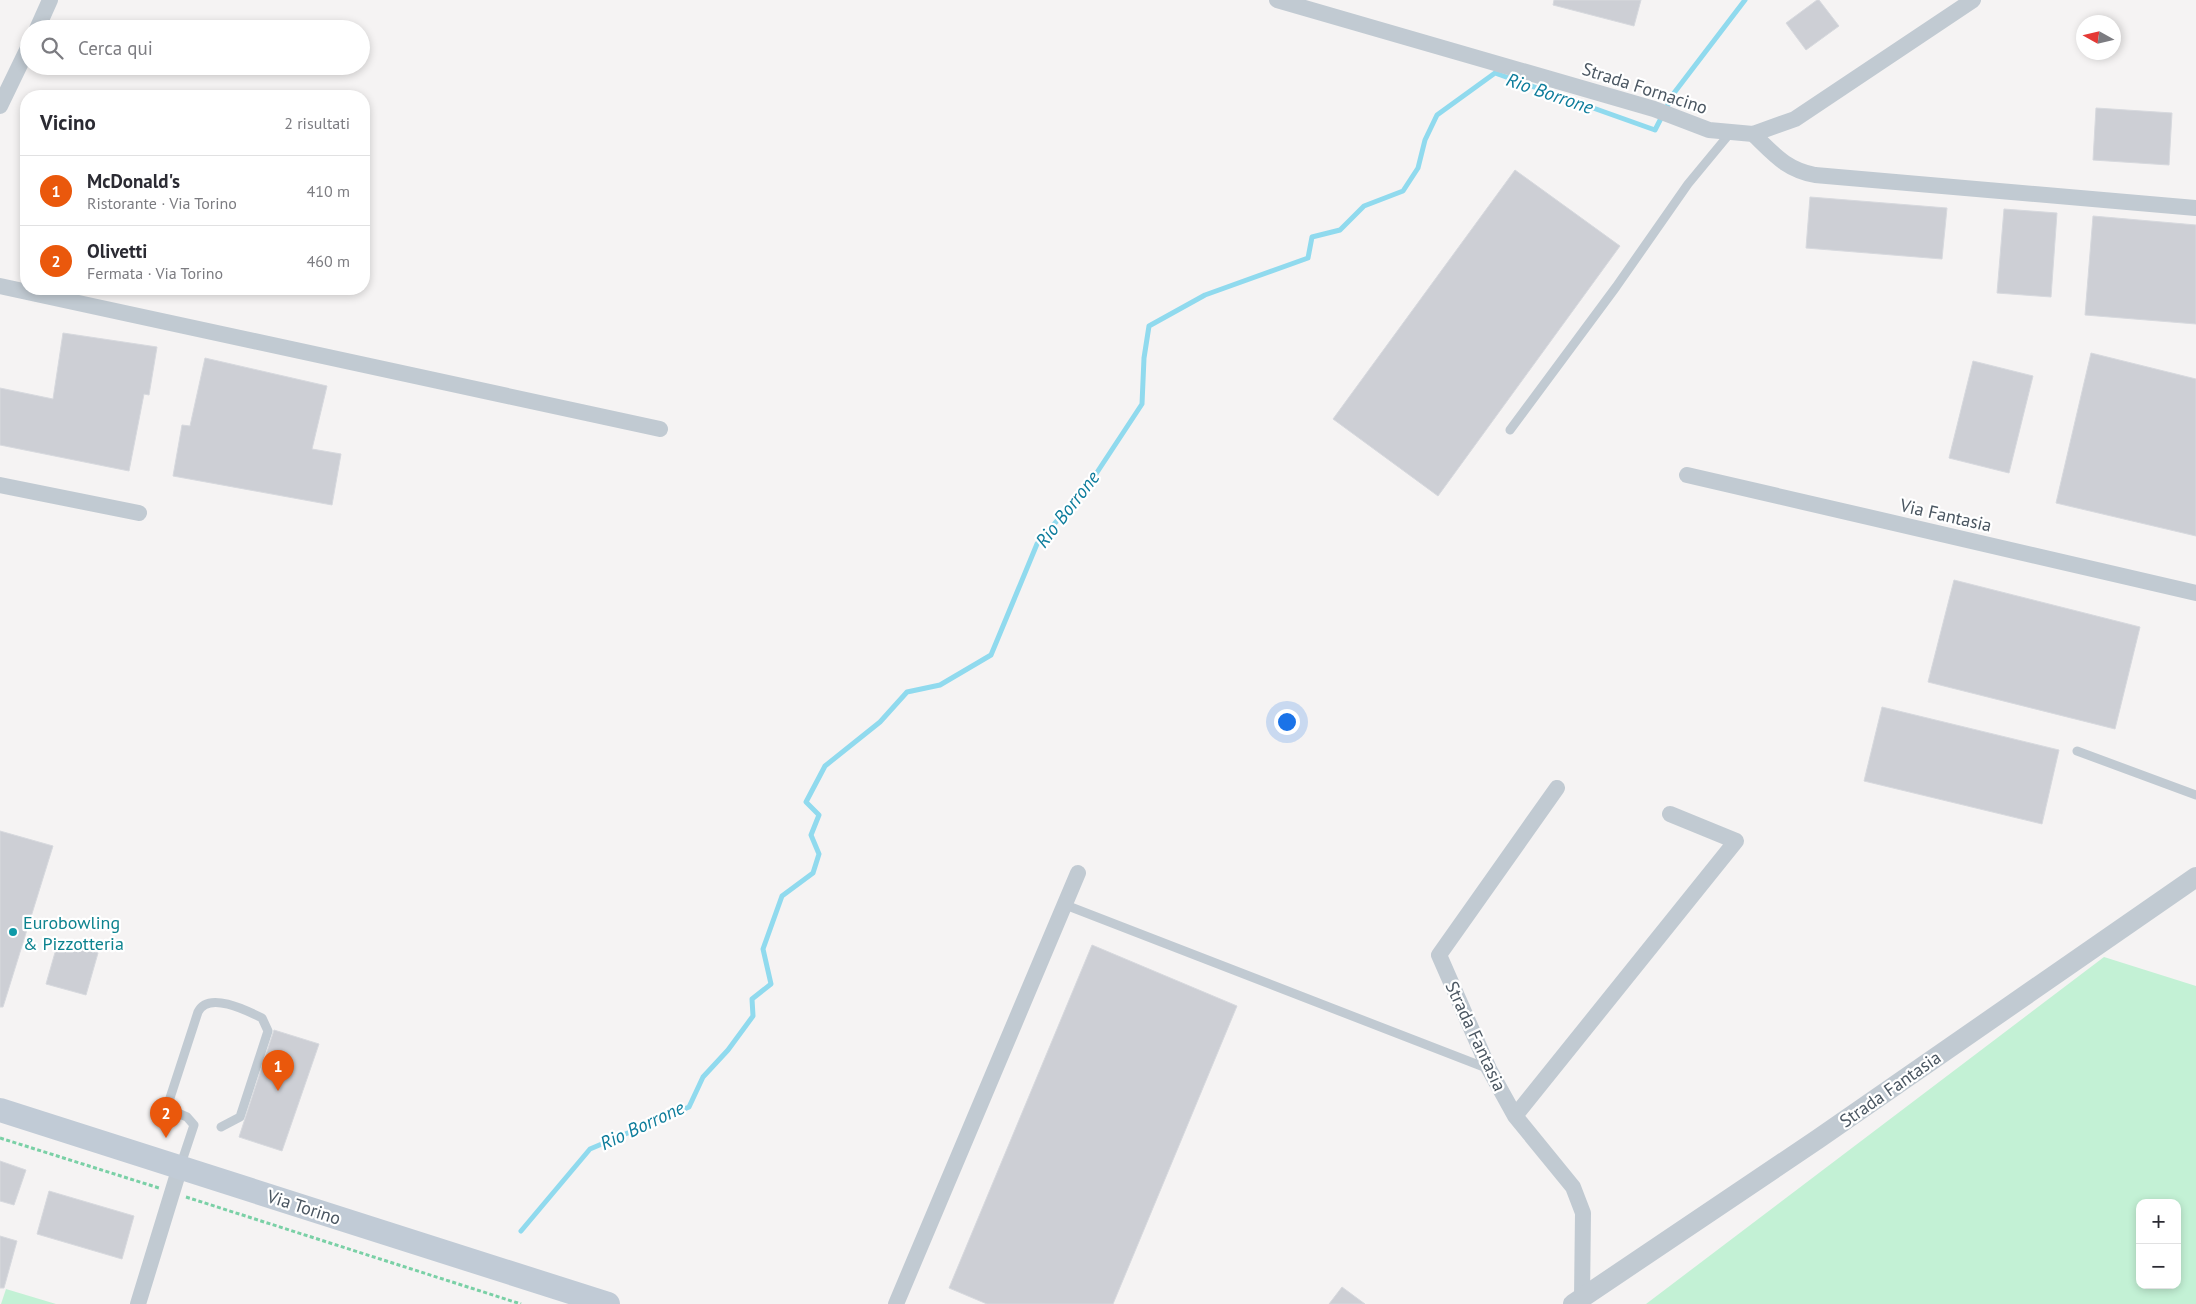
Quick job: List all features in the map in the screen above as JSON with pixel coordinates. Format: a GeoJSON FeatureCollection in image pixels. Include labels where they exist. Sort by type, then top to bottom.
{"type":"FeatureCollection","features":[{"type":"Feature","properties":{"kind":"main road","name":"Via Torino"},"geometry":{"type":"LineString","coordinates":[[0,1110],[608,1304]]}},
{"type":"Feature","properties":{"kind":"street"},"geometry":{"type":"LineString","coordinates":[[41,20],[50,0]]}},
{"type":"Feature","properties":{"kind":"street","name":"Strada Fornacino"},"geometry":{"type":"LineString","coordinates":[[1277,0],[1654,108],[1677,119],[1709,130],[1753,134],[1795,119],[1974,0]]}},
{"type":"Feature","properties":{"kind":"street"},"geometry":{"type":"LineString","coordinates":[[0,106],[20,65]]}},
{"type":"Feature","properties":{"kind":"street"},"geometry":{"type":"LineString","coordinates":[[1753,134],[1785,165],[1799,172],[1815,175],[2196,208]]}},
{"type":"Feature","properties":{"kind":"street"},"geometry":{"type":"LineString","coordinates":[[0,286],[20,290]]}},
{"type":"Feature","properties":{"kind":"street"},"geometry":{"type":"LineString","coordinates":[[42,295],[660,429]]}},
{"type":"Feature","properties":{"kind":"street","name":"Via Fantasia"},"geometry":{"type":"LineString","coordinates":[[1687,476],[2196,593]]}},
{"type":"Feature","properties":{"kind":"street"},"geometry":{"type":"LineString","coordinates":[[0,484],[139,513]]}},
{"type":"Feature","properties":{"kind":"street","name":"Strada Fantasia"},"geometry":{"type":"LineString","coordinates":[[1558,788],[1439,955],[1489,1070],[1515,1116],[1573,1187],[1577,1195],[1583,1213],[1578,1301]]}},
{"type":"Feature","properties":{"kind":"street"},"geometry":{"type":"LineString","coordinates":[[1515,1116],[1736,841],[1670,814]]}},
{"type":"Feature","properties":{"kind":"street"},"geometry":{"type":"LineString","coordinates":[[896,1304],[1063,904],[1078,873]]}},
{"type":"Feature","properties":{"kind":"street","name":"Strada Fantasia"},"geometry":{"type":"LineString","coordinates":[[1578,1301],[1818,1139],[2196,877]]}},
{"type":"Feature","properties":{"kind":"street"},"geometry":{"type":"LineString","coordinates":[[138,1304],[180,1167]]}},
{"type":"Feature","properties":{"kind":"lane"},"geometry":{"type":"LineString","coordinates":[[1510,430],[1616,287],[1688,184],[1731,132]]}},
{"type":"Feature","properties":{"kind":"lane"},"geometry":{"type":"LineString","coordinates":[[2077,751],[2196,795]]}},
{"type":"Feature","properties":{"kind":"lane"},"geometry":{"type":"LineString","coordinates":[[1063,904],[1489,1070]]}},
{"type":"Feature","properties":{"kind":"lane"},"geometry":{"type":"LineString","coordinates":[[180,1167],[194,1125],[187,1117],[172,1111],[169,1101],[198,1012],[203,1004],[212,1001],[262,1018],[268,1031],[240,1117],[221,1127]]}},
{"type":"Feature","properties":{"kind":"path"},"geometry":{"type":"LineString","coordinates":[[0,1138],[521,1304]]}},
{"type":"Feature","properties":{"kind":"green space"},"geometry":{"type":"Polygon","coordinates":[[[2104,957],[2196,986],[2196,1304],[1646,1304],[2104,957]]]}},
{"type":"Feature","properties":{"kind":"green space"},"geometry":{"type":"Polygon","coordinates":[[[6,1289],[56,1304],[1,1304],[6,1289]]]}},
{"type":"Feature","properties":{"kind":"building"},"geometry":{"type":"Polygon","coordinates":[[[1554,0],[1641,0],[1634,26],[1553,5],[1554,0]]]}},
{"type":"Feature","properties":{"kind":"building"},"geometry":{"type":"Polygon","coordinates":[[[1819,0],[1839,26],[1806,50],[1786,23],[1819,0]]]}},
{"type":"Feature","properties":{"kind":"building"},"geometry":{"type":"Polygon","coordinates":[[[2096,108],[2172,113],[2169,165],[2093,160],[2096,108]]]}},
{"type":"Feature","properties":{"kind":"building"},"geometry":{"type":"Polygon","coordinates":[[[1515,170],[1620,246],[1438,496],[1333,419],[1515,170]]]}},
{"type":"Feature","properties":{"kind":"building"},"geometry":{"type":"Polygon","coordinates":[[[1810,197],[1947,208],[1942,259],[1806,248],[1810,197]]]}},
{"type":"Feature","properties":{"kind":"building"},"geometry":{"type":"Polygon","coordinates":[[[2004,209],[2057,213],[2051,297],[1997,293],[2004,209]]]}},
{"type":"Feature","properties":{"kind":"building"},"geometry":{"type":"Polygon","coordinates":[[[2093,216],[2196,225],[2196,324],[2085,315],[2093,216]]]}},
{"type":"Feature","properties":{"kind":"building"},"geometry":{"type":"Polygon","coordinates":[[[63,333],[157,347],[149,395],[144,394],[129,471],[0,445],[0,388],[53,399],[63,333]]]}},
{"type":"Feature","properties":{"kind":"building"},"geometry":{"type":"Polygon","coordinates":[[[2091,353],[2196,379],[2196,536],[2056,503],[2091,353]]]}},
{"type":"Feature","properties":{"kind":"building"},"geometry":{"type":"Polygon","coordinates":[[[205,358],[327,386],[312,449],[341,454],[332,505],[173,476],[182,425],[190,426],[205,358]]]}},
{"type":"Feature","properties":{"kind":"building"},"geometry":{"type":"Polygon","coordinates":[[[1973,361],[2033,376],[2009,473],[1949,458],[1973,361]]]}},
{"type":"Feature","properties":{"kind":"building"},"geometry":{"type":"Polygon","coordinates":[[[1954,580],[2140,627],[2115,729],[1928,682],[1954,580]]]}},
{"type":"Feature","properties":{"kind":"building"},"geometry":{"type":"Polygon","coordinates":[[[1882,707],[2059,750],[2042,824],[1864,781],[1882,707]]]}},
{"type":"Feature","properties":{"kind":"building","name":"Eurobowling & Pizzotteria"},"geometry":{"type":"Polygon","coordinates":[[[0,831],[53,846],[3,1007],[0,1007],[0,831]]]}},
{"type":"Feature","properties":{"kind":"building"},"geometry":{"type":"Polygon","coordinates":[[[58,942],[98,953],[86,995],[46,984],[58,942]]]}},
{"type":"Feature","properties":{"kind":"building"},"geometry":{"type":"Polygon","coordinates":[[[1092,945],[1237,1006],[1113,1304],[987,1304],[949,1288],[1092,945]]]}},
{"type":"Feature","properties":{"kind":"building"},"geometry":{"type":"Polygon","coordinates":[[[274,1030],[319,1044],[282,1151],[239,1137],[274,1030]]]}},
{"type":"Feature","properties":{"kind":"building"},"geometry":{"type":"Polygon","coordinates":[[[0,1161],[26,1170],[14,1205],[0,1201],[0,1161]]]}},
{"type":"Feature","properties":{"kind":"building"},"geometry":{"type":"Polygon","coordinates":[[[49,1191],[134,1216],[122,1259],[37,1234],[49,1191]]]}},
{"type":"Feature","properties":{"kind":"building"},"geometry":{"type":"Polygon","coordinates":[[[0,1236],[17,1241],[4,1288],[0,1288],[0,1236]]]}},
{"type":"Feature","properties":{"kind":"building"},"geometry":{"type":"Polygon","coordinates":[[[1342,1287],[1365,1304],[1329,1304],[1342,1287]]]}},
{"type":"Feature","properties":{"kind":"waterway","name":"Rio Borrone"},"geometry":{"type":"LineString","coordinates":[[521,1231],[590,1149],[689,1107],[703,1077],[728,1050],[753,1016],[752,999],[771,984],[763,949],[782,896],[813,873],[819,854],[811,835],[819,815],[806,802],[825,766],[880,722],[907,692],[940,685],[991,655],[1037,544],[1092,480],[1142,404],[1144,358],[1149,326],[1205,295],[1308,258],[1312,237],[1340,230],[1364,206],[1403,191],[1418,168],[1425,140],[1437,115],[1495,73],[1655,130],[1674,93],[1745,0]]}},
{"type":"Feature","properties":{"kind":"place","name":"Eurobowling & Pizzotteria"},"geometry":{"type":"Point","coordinates":[13,932]}},
{"type":"Feature","properties":{"kind":"place","name":"McDonald's"},"geometry":{"type":"Point","coordinates":[278,1091]}},
{"type":"Feature","properties":{"kind":"place","name":"Olivetti"},"geometry":{"type":"Point","coordinates":[166,1138]}}]}
